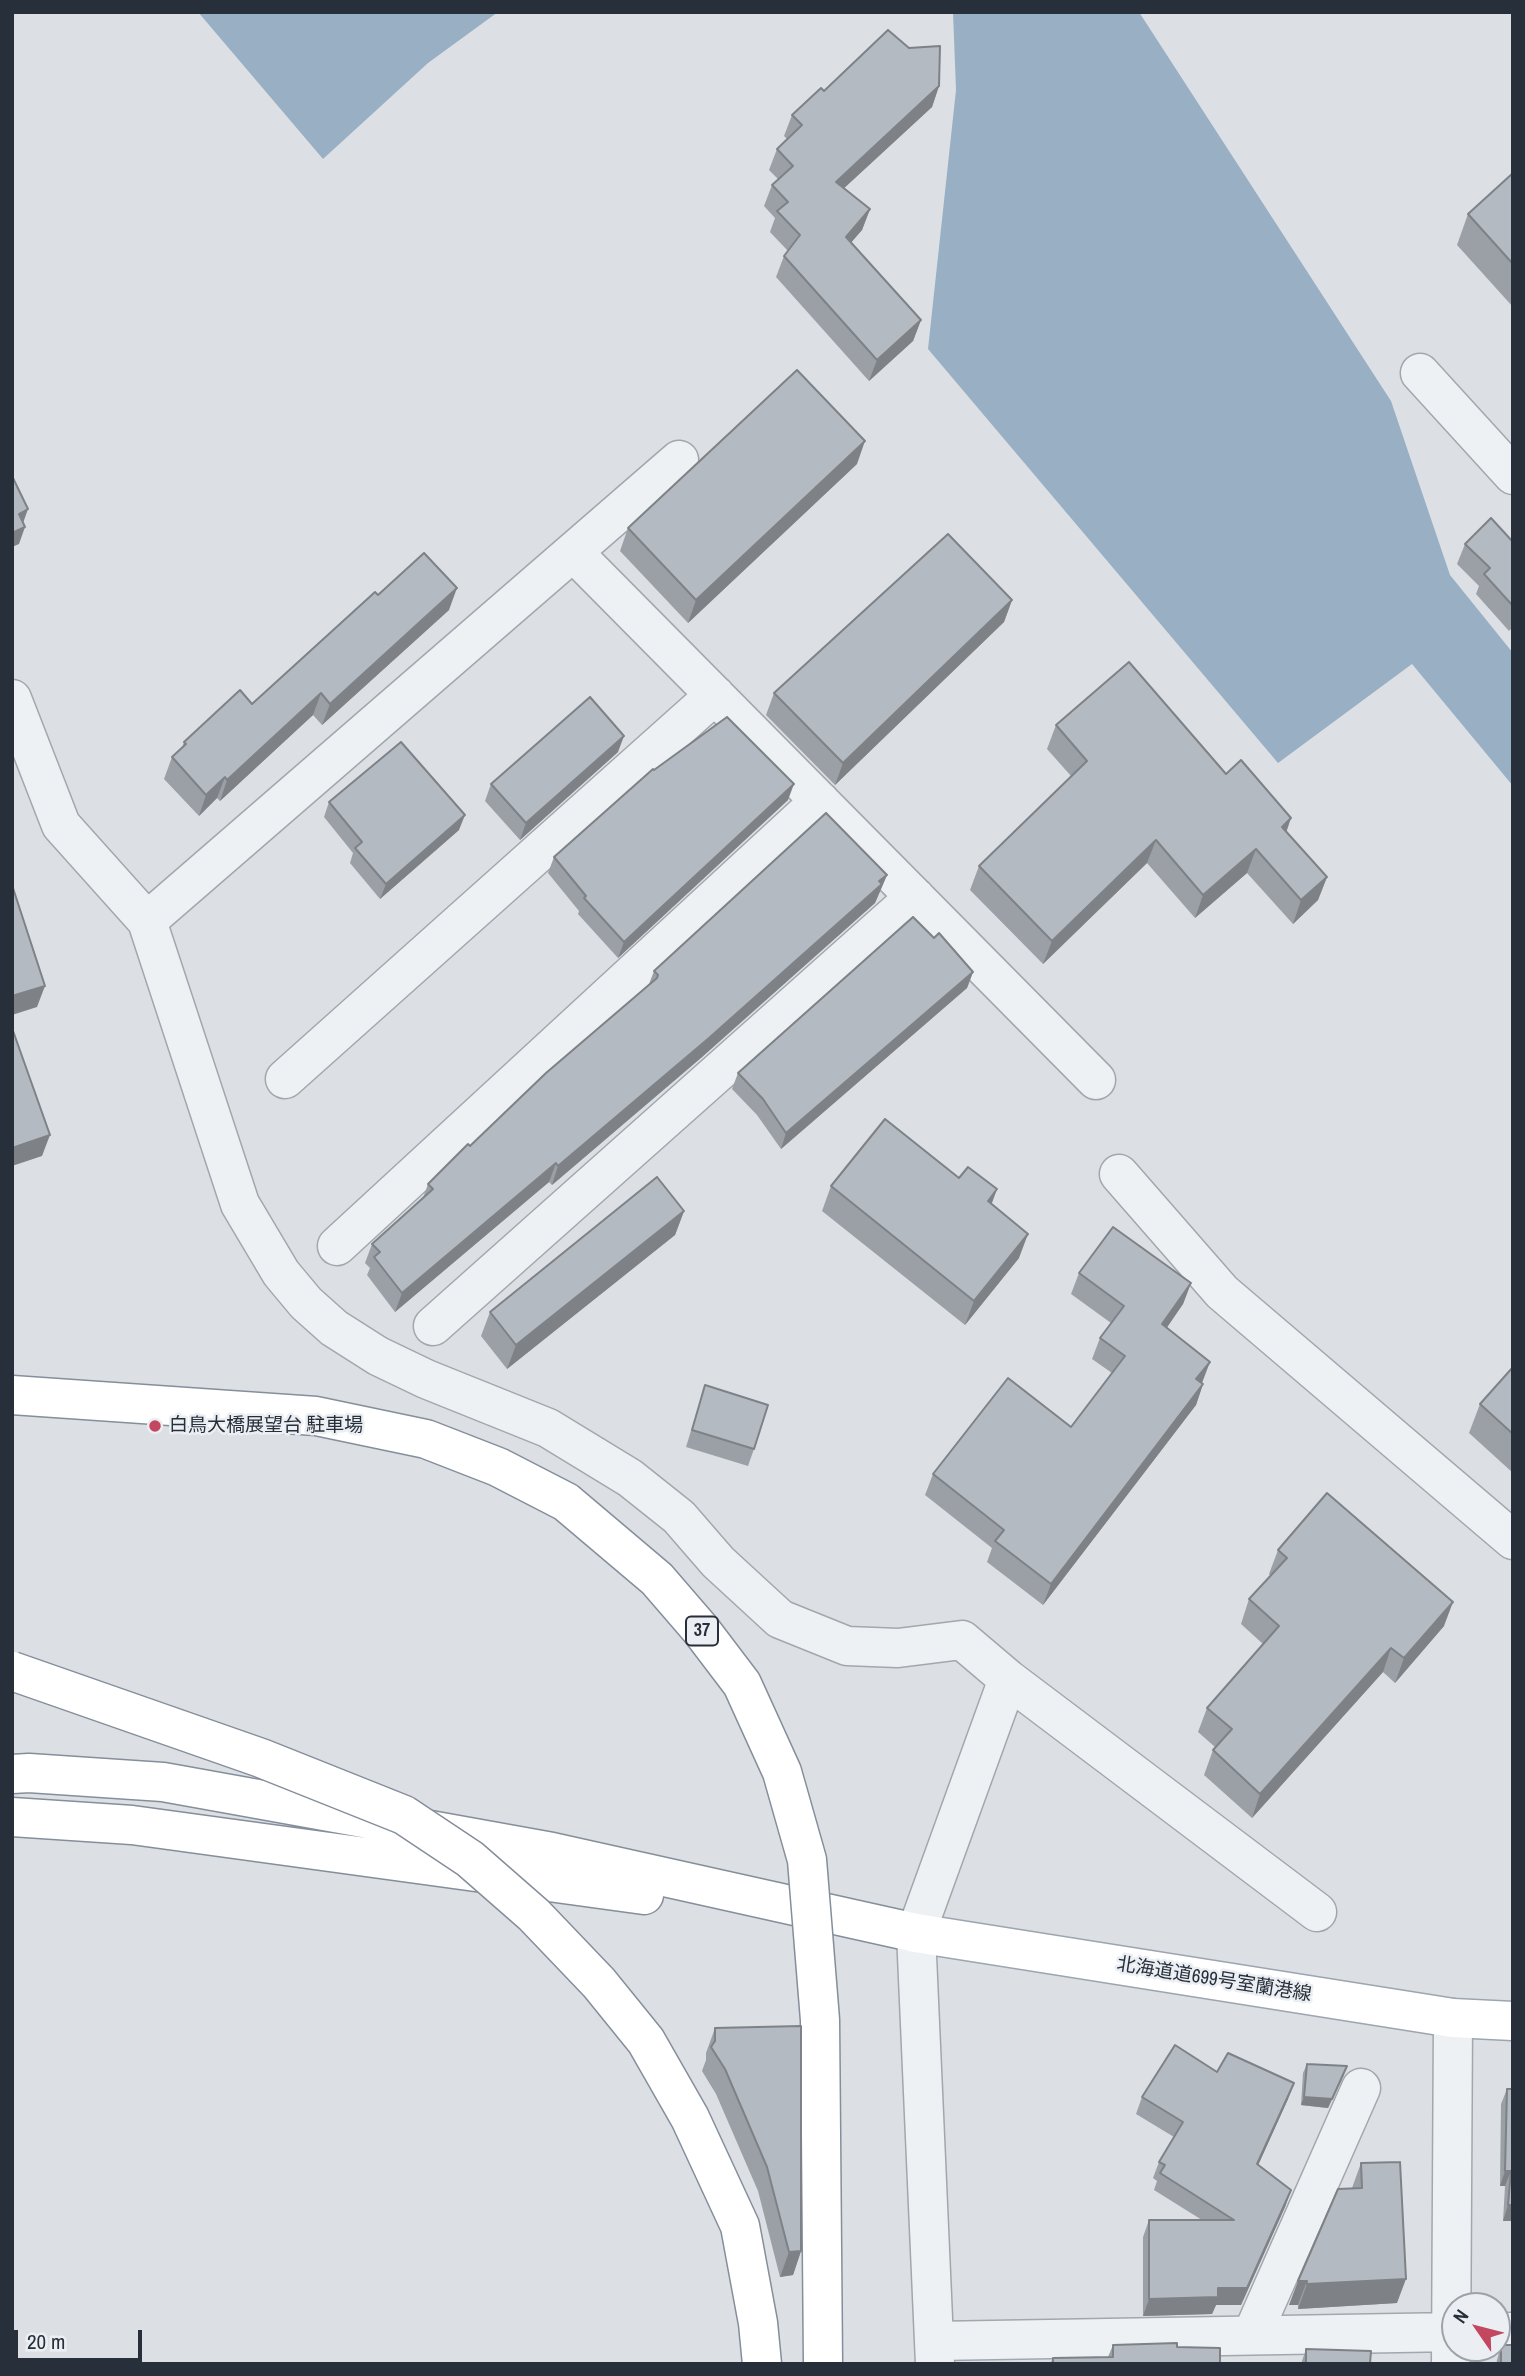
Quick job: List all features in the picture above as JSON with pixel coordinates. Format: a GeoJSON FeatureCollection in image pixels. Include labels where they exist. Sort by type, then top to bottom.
{"type":"FeatureCollection","features":[{"type":"Feature","properties":{"kind":"main road","name":"37"},"geometry":{"type":"LineString","coordinates":[[12,1395],[316,1416],[426,1438],[498,1467],[566,1502],[657,1579],[692,1620],[742,1684],[782,1772],[807,1860],[820,2020],[823,2364]]}},
{"type":"Feature","properties":{"kind":"main road"},"geometry":{"type":"LineString","coordinates":[[12,1671],[261,1758],[404,1815],[470,1859],[534,1915],[599,1983],[646,2041],[690,2118],[740,2226],[758,2323],[762,2364]]}},
{"type":"Feature","properties":{"kind":"main road"},"geometry":{"type":"LineString","coordinates":[[12,1774],[163,1782],[552,1852],[916,1933]]}},
{"type":"Feature","properties":{"kind":"main road"},"geometry":{"type":"LineString","coordinates":[[12,1817],[132,1825],[916,1933]]}},
{"type":"Feature","properties":{"kind":"main road","name":"北海道道699号室蘭港線"},"geometry":{"type":"LineString","coordinates":[[916,1933],[1453,2018],[1513,2021]]}},
{"type":"Feature","properties":{"kind":"street"},"geometry":{"type":"LineString","coordinates":[[1420,373],[1513,475]]}},
{"type":"Feature","properties":{"kind":"street"},"geometry":{"type":"LineString","coordinates":[[147,922],[679,460]]}},
{"type":"Feature","properties":{"kind":"street"},"geometry":{"type":"LineString","coordinates":[[573,552],[1096,1080]]}},
{"type":"Feature","properties":{"kind":"street"},"geometry":{"type":"LineString","coordinates":[[285,1079],[715,695]]}},
{"type":"Feature","properties":{"kind":"street"},"geometry":{"type":"LineString","coordinates":[[12,699],[61,825],[147,922],[240,1204],[281,1273],[306,1303],[327,1322],[378,1356],[426,1379],[548,1428],[630,1478],[679,1517],[718,1562],[780,1619],[847,1646],[898,1648],[962,1640],[1008,1679],[1317,1912]]}},
{"type":"Feature","properties":{"kind":"street"},"geometry":{"type":"LineString","coordinates":[[337,1246],[820,801]]}},
{"type":"Feature","properties":{"kind":"street"},"geometry":{"type":"LineString","coordinates":[[433,1326],[915,897]]}},
{"type":"Feature","properties":{"kind":"street"},"geometry":{"type":"LineString","coordinates":[[1119,1174],[1222,1292],[1513,1540]]}},
{"type":"Feature","properties":{"kind":"street"},"geometry":{"type":"LineString","coordinates":[[1008,1679],[916,1933],[935,2352],[1252,2335],[1441,2342]]}},
{"type":"Feature","properties":{"kind":"street"},"geometry":{"type":"LineString","coordinates":[[1452,2292],[1453,2018]]}},
{"type":"Feature","properties":{"kind":"street"},"geometry":{"type":"LineString","coordinates":[[1252,2335],[1361,2088]]}},
{"type":"Feature","properties":{"kind":"water"},"geometry":{"type":"Polygon","coordinates":[[[198,12],[498,12],[428,63],[323,159],[198,12]]]}},
{"type":"Feature","properties":{"kind":"water"},"geometry":{"type":"Polygon","coordinates":[[[953,12],[1139,12],[1391,401],[1450,575],[1513,653],[1513,786],[1412,664],[1278,763],[928,349],[956,90],[953,12]]]}},
{"type":"Feature","properties":{"kind":"building"},"geometry":{"type":"Polygon","coordinates":[[[888,30],[909,48],[940,46],[939,86],[836,182],[870,209],[846,237],[921,320],[877,360],[784,256],[800,235],[777,211],[788,202],[772,185],[793,166],[777,149],[802,125],[792,115],[821,88],[824,91],[888,30]]]}},
{"type":"Feature","properties":{"kind":"building"},"geometry":{"type":"Polygon","coordinates":[[[1513,173],[1513,264],[1468,214],[1513,173]]]}},
{"type":"Feature","properties":{"kind":"building"},"geometry":{"type":"Polygon","coordinates":[[[797,370],[865,441],[696,600],[628,528],[797,370]]]}},
{"type":"Feature","properties":{"kind":"building"},"geometry":{"type":"Polygon","coordinates":[[[12,476],[28,509],[19,514],[25,527],[12,533],[12,476]]]}},
{"type":"Feature","properties":{"kind":"building"},"geometry":{"type":"Polygon","coordinates":[[[1491,518],[1513,542],[1513,606],[1484,574],[1490,568],[1465,544],[1491,518]]]}},
{"type":"Feature","properties":{"kind":"building"},"geometry":{"type":"Polygon","coordinates":[[[948,534],[1012,600],[843,763],[774,693],[948,534]]]}},
{"type":"Feature","properties":{"kind":"building"},"geometry":{"type":"Polygon","coordinates":[[[424,553],[457,588],[330,704],[321,693],[227,780],[225,777],[206,795],[172,757],[186,744],[184,742],[240,690],[252,704],[375,592],[378,595],[424,553]]]}},
{"type":"Feature","properties":{"kind":"building"},"geometry":{"type":"Polygon","coordinates":[[[1129,662],[1226,774],[1241,760],[1291,818],[1282,827],[1327,877],[1301,900],[1256,849],[1203,895],[1156,840],[1052,941],[979,866],[1087,761],[1056,725],[1129,662]]]}},
{"type":"Feature","properties":{"kind":"building"},"geometry":{"type":"Polygon","coordinates":[[[590,697],[624,736],[526,823],[491,784],[590,697]]]}},
{"type":"Feature","properties":{"kind":"building"},"geometry":{"type":"Polygon","coordinates":[[[727,717],[794,784],[624,942],[584,898],[586,896],[554,857],[653,769],[727,717]]]}},
{"type":"Feature","properties":{"kind":"building"},"geometry":{"type":"Polygon","coordinates":[[[401,742],[465,815],[386,884],[355,848],[362,842],[329,802],[401,742]]]}},
{"type":"Feature","properties":{"kind":"building"},"geometry":{"type":"Polygon","coordinates":[[[826,813],[887,875],[879,881],[882,884],[709,1038],[402,1293],[374,1257],[380,1252],[372,1244],[433,1189],[428,1184],[468,1144],[470,1146],[546,1073],[657,978],[658,975],[654,971],[826,813]]]}},
{"type":"Feature","properties":{"kind":"building"},"geometry":{"type":"Polygon","coordinates":[[[12,885],[45,986],[12,996],[12,885]]]}},
{"type":"Feature","properties":{"kind":"building"},"geometry":{"type":"Polygon","coordinates":[[[913,917],[934,938],[939,933],[973,972],[786,1133],[763,1099],[738,1073],[913,917]]]}},
{"type":"Feature","properties":{"kind":"building"},"geometry":{"type":"Polygon","coordinates":[[[12,1028],[50,1135],[12,1148],[12,1028]]]}},
{"type":"Feature","properties":{"kind":"building"},"geometry":{"type":"Polygon","coordinates":[[[885,1119],[959,1178],[968,1167],[997,1189],[988,1201],[1028,1234],[974,1301],[831,1186],[885,1119]]]}},
{"type":"Feature","properties":{"kind":"building"},"geometry":{"type":"Polygon","coordinates":[[[657,1177],[684,1211],[516,1345],[490,1312],[657,1177]]]}},
{"type":"Feature","properties":{"kind":"building"},"geometry":{"type":"Polygon","coordinates":[[[1113,1227],[1191,1283],[1162,1324],[1210,1362],[1196,1379],[1203,1384],[1051,1584],[995,1541],[1004,1530],[933,1474],[1008,1378],[1071,1427],[1125,1356],[1100,1338],[1124,1306],[1079,1273],[1113,1227]]]}},
{"type":"Feature","properties":{"kind":"building"},"geometry":{"type":"Polygon","coordinates":[[[1513,1367],[1513,1434],[1480,1404],[1513,1367]]]}},
{"type":"Feature","properties":{"kind":"building"},"geometry":{"type":"Polygon","coordinates":[[[705,1385],[768,1405],[754,1449],[692,1430],[705,1385]]]}},
{"type":"Feature","properties":{"kind":"building"},"geometry":{"type":"Polygon","coordinates":[[[1327,1493],[1453,1602],[1404,1658],[1391,1648],[1260,1794],[1213,1750],[1232,1729],[1207,1708],[1279,1626],[1249,1599],[1287,1558],[1278,1550],[1327,1493]]]}},
{"type":"Feature","properties":{"kind":"building"},"geometry":{"type":"Polygon","coordinates":[[[801,2026],[801,2251],[789,2252],[767,2167],[725,2069],[711,2047],[715,2041],[715,2028],[801,2026]]]}},
{"type":"Feature","properties":{"kind":"building"},"geometry":{"type":"Polygon","coordinates":[[[1175,2045],[1217,2072],[1228,2053],[1294,2083],[1257,2164],[1291,2190],[1247,2288],[1218,2288],[1218,2297],[1149,2299],[1149,2220],[1234,2220],[1160,2173],[1165,2165],[1159,2162],[1183,2122],[1142,2097],[1175,2045]]]}},
{"type":"Feature","properties":{"kind":"building"},"geometry":{"type":"Polygon","coordinates":[[[1307,2064],[1347,2066],[1332,2099],[1304,2097],[1307,2064]]]}},
{"type":"Feature","properties":{"kind":"building"},"geometry":{"type":"Polygon","coordinates":[[[1507,2089],[1513,2089],[1513,2205],[1508,2205],[1511,2171],[1505,2171],[1507,2089]]]}},
{"type":"Feature","properties":{"kind":"building"},"geometry":{"type":"Polygon","coordinates":[[[1400,2162],[1406,2279],[1307,2284],[1307,2281],[1298,2281],[1338,2189],[1362,2188],[1361,2163],[1400,2162]]]}},
{"type":"Feature","properties":{"kind":"building"},"geometry":{"type":"Polygon","coordinates":[[[1177,2343],[1177,2347],[1220,2348],[1220,2364],[1053,2364],[1053,2358],[1113,2357],[1113,2345],[1177,2343]]]}},
{"type":"Feature","properties":{"kind":"building"},"geometry":{"type":"Polygon","coordinates":[[[1513,2345],[1513,2364],[1501,2364],[1511,2362],[1513,2345]]]}},
{"type":"Feature","properties":{"kind":"building"},"geometry":{"type":"Polygon","coordinates":[[[1306,2349],[1371,2351],[1370,2364],[1306,2364],[1306,2349]]]}},
{"type":"Feature","properties":{"kind":"place","name":"白鳥大橋展望台 駐車場"},"geometry":{"type":"Point","coordinates":[155,1426]}}]}
